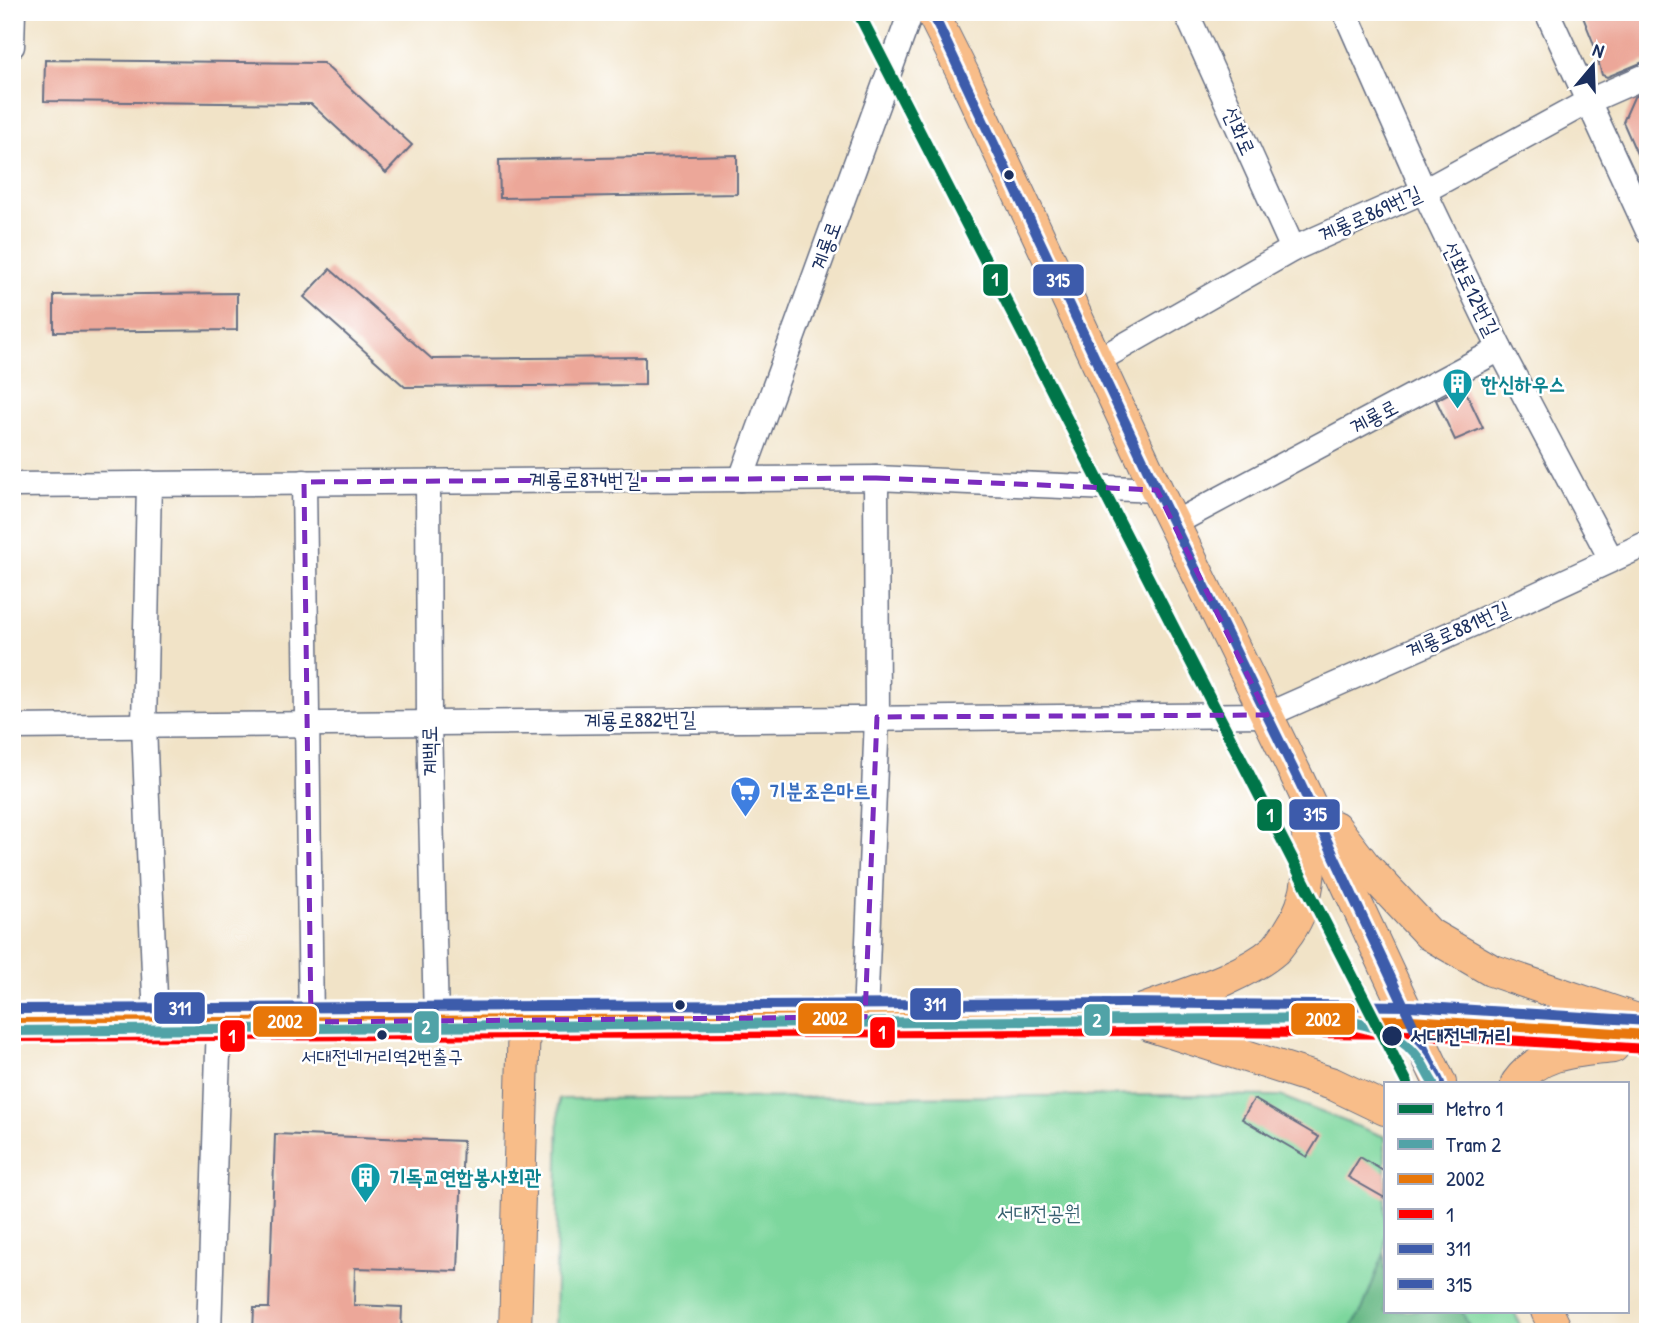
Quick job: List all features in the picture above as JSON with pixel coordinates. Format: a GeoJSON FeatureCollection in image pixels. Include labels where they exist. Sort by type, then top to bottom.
{"type":"FeatureCollection","features":[{"type":"Feature","properties":{"kind":"main road"},"geometry":{"type":"LineString","coordinates":[[932,12],[1440,1082]]}},
{"type":"Feature","properties":{"kind":"main road"},"geometry":{"type":"LineString","coordinates":[[1124,1017],[1209,986],[1248,967],[1276,949],[1295,923],[1306,898],[1311,866],[1309,836],[1299,781]]}},
{"type":"Feature","properties":{"kind":"main road"},"geometry":{"type":"LineString","coordinates":[[1299,781],[1365,866],[1429,934],[1491,970],[1648,1024]]}},
{"type":"Feature","properties":{"kind":"main road"},"geometry":{"type":"LineString","coordinates":[[1124,1017],[1332,1084],[1384,1109]]}},
{"type":"Feature","properties":{"kind":"main road"},"geometry":{"type":"LineString","coordinates":[[12,1023],[1124,1017],[1410,1020],[1648,1035]]}},
{"type":"Feature","properties":{"kind":"main road"},"geometry":{"type":"LineString","coordinates":[[516,1332],[524,1021]]}},
{"type":"Feature","properties":{"kind":"main road"},"geometry":{"type":"LineString","coordinates":[[1518,1082],[1525,1071],[1552,1056],[1648,1043]]}},
{"type":"Feature","properties":{"kind":"main road"},"geometry":{"type":"LineString","coordinates":[[1548,1312],[1557,1332]]}},
{"type":"Feature","properties":{"kind":"street"},"geometry":{"type":"LineString","coordinates":[[12,46],[13,12]]}},
{"type":"Feature","properties":{"kind":"street","name":"계룡로"},"geometry":{"type":"LineString","coordinates":[[741,479],[911,12]]}},
{"type":"Feature","properties":{"kind":"street","name":"선화로"},"geometry":{"type":"LineString","coordinates":[[1186,12],[1293,249]]}},
{"type":"Feature","properties":{"kind":"street","name":"선화로12번길"},"geometry":{"type":"LineString","coordinates":[[1345,12],[1424,191],[1500,349],[1611,559]]}},
{"type":"Feature","properties":{"kind":"street"},"geometry":{"type":"LineString","coordinates":[[1548,12],[1648,231]]}},
{"type":"Feature","properties":{"kind":"street","name":"계룡로869번길"},"geometry":{"type":"LineString","coordinates":[[1097,361],[1293,249],[1424,191],[1589,101],[1648,75]]}},
{"type":"Feature","properties":{"kind":"street","name":"계룡로"},"geometry":{"type":"LineString","coordinates":[[1173,524],[1500,349]]}},
{"type":"Feature","properties":{"kind":"street"},"geometry":{"type":"LineString","coordinates":[[865,1017],[877,717],[876,478]]}},
{"type":"Feature","properties":{"kind":"street","name":"계룡로874번길"},"geometry":{"type":"LineString","coordinates":[[12,485],[876,478],[1157,490]]}},
{"type":"Feature","properties":{"kind":"street"},"geometry":{"type":"LineString","coordinates":[[304,482],[311,1022]]}},
{"type":"Feature","properties":{"kind":"street","name":"계백로"},"geometry":{"type":"LineString","coordinates":[[428,482],[429,722],[436,1021]]}},
{"type":"Feature","properties":{"kind":"street"},"geometry":{"type":"LineString","coordinates":[[149,483],[144,726],[156,1022]]}},
{"type":"Feature","properties":{"kind":"street","name":"계룡로881번길"},"geometry":{"type":"LineString","coordinates":[[1267,715],[1475,624],[1648,543]]}},
{"type":"Feature","properties":{"kind":"street","name":"계룡로882번길"},"geometry":{"type":"LineString","coordinates":[[12,727],[1267,715]]}},
{"type":"Feature","properties":{"kind":"street"},"geometry":{"type":"LineString","coordinates":[[209,1332],[219,1022]]}},
{"type":"Feature","properties":{"kind":"highlighted area"},"geometry":{"type":"Polygon","coordinates":[[[876,478],[1157,490],[1267,715],[877,717],[865,1017],[311,1022],[304,482],[876,478]]]}},
{"type":"Feature","properties":{"kind":"green space","name":"서대전공원"},"geometry":{"type":"Polygon","coordinates":[[[1280,1096],[1384,1137],[1384,1312],[1514,1312],[1523,1332],[555,1332],[559,1099],[1280,1096]]]}},
{"type":"Feature","properties":{"kind":"green space"},"geometry":{"type":"Polygon","coordinates":[[[1384,1254],[1384,1312],[1462,1312],[1471,1332],[1349,1332],[1362,1310],[1384,1254]]]}},
{"type":"Feature","properties":{"kind":"building"},"geometry":{"type":"Polygon","coordinates":[[[1581,12],[1648,12],[1648,60],[1607,77],[1602,75],[1581,12]]]}},
{"type":"Feature","properties":{"kind":"building"},"geometry":{"type":"Polygon","coordinates":[[[45,60],[323,63],[412,145],[386,173],[311,104],[44,101],[45,60]]]}},
{"type":"Feature","properties":{"kind":"building"},"geometry":{"type":"Polygon","coordinates":[[[1648,91],[1648,179],[1623,122],[1634,97],[1648,91]]]}},
{"type":"Feature","properties":{"kind":"building"},"geometry":{"type":"Polygon","coordinates":[[[737,155],[737,194],[500,198],[499,160],[737,155]]]}},
{"type":"Feature","properties":{"kind":"building"},"geometry":{"type":"Polygon","coordinates":[[[330,269],[432,359],[645,357],[645,385],[405,387],[304,297],[330,269]]]}},
{"type":"Feature","properties":{"kind":"building"},"geometry":{"type":"Polygon","coordinates":[[[237,293],[237,330],[54,332],[54,295],[237,293]]]}},
{"type":"Feature","properties":{"kind":"building","name":"한신하우스"},"geometry":{"type":"Polygon","coordinates":[[[1463,386],[1483,428],[1455,440],[1436,400],[1463,386]]]}},
{"type":"Feature","properties":{"kind":"building"},"geometry":{"type":"Polygon","coordinates":[[[1254,1099],[1319,1137],[1307,1157],[1242,1119],[1254,1099]]]}},
{"type":"Feature","properties":{"kind":"building","name":"기독교연합봉사회관"},"geometry":{"type":"Polygon","coordinates":[[[275,1134],[463,1141],[458,1271],[355,1268],[354,1305],[402,1307],[401,1332],[253,1332],[254,1308],[269,1308],[275,1134]]]}},
{"type":"Feature","properties":{"kind":"building"},"geometry":{"type":"Polygon","coordinates":[[[1360,1157],[1384,1171],[1384,1197],[1348,1177],[1360,1157]]]}},
{"type":"Feature","properties":{"kind":"metro line","name":"1"},"geometry":{"type":"LineString","coordinates":[[858,12],[1406,1082]]}},
{"type":"Feature","properties":{"kind":"tram line","name":"2"},"geometry":{"type":"LineString","coordinates":[[12,1031],[1327,1018],[1376,1028],[1398,1039],[1421,1061],[1432,1082]]}},
{"type":"Feature","properties":{"kind":"transit line","name":"315"},"geometry":{"type":"LineString","coordinates":[[932,12],[1440,1082]]}},
{"type":"Feature","properties":{"kind":"transit line","name":"311"},"geometry":{"type":"LineString","coordinates":[[12,1009],[1124,1003],[1410,1006],[1648,1021]]}},
{"type":"Feature","properties":{"kind":"transit line","name":"2002"},"geometry":{"type":"LineString","coordinates":[[12,1023],[1124,1017],[1410,1020],[1648,1035]]}},
{"type":"Feature","properties":{"kind":"transit line","name":"1"},"geometry":{"type":"LineString","coordinates":[[12,1037],[1124,1031],[1409,1034],[1647,1049]]}},
{"type":"Feature","properties":{"kind":"place","name":"한신하우스"},"geometry":{"type":"Point","coordinates":[1458,411]}},
{"type":"Feature","properties":{"kind":"place","name":"기분조은마트"},"geometry":{"type":"Point","coordinates":[746,818]}},
{"type":"Feature","properties":{"kind":"place","name":"서대전네거리역2번출구"},"geometry":{"type":"Point","coordinates":[382,1035]}},
{"type":"Feature","properties":{"kind":"place","name":"서대전네거리"},"geometry":{"type":"Point","coordinates":[1392,1036]}},
{"type":"Feature","properties":{"kind":"place","name":"기독교연합봉사회관"},"geometry":{"type":"Point","coordinates":[366,1204]}}]}
